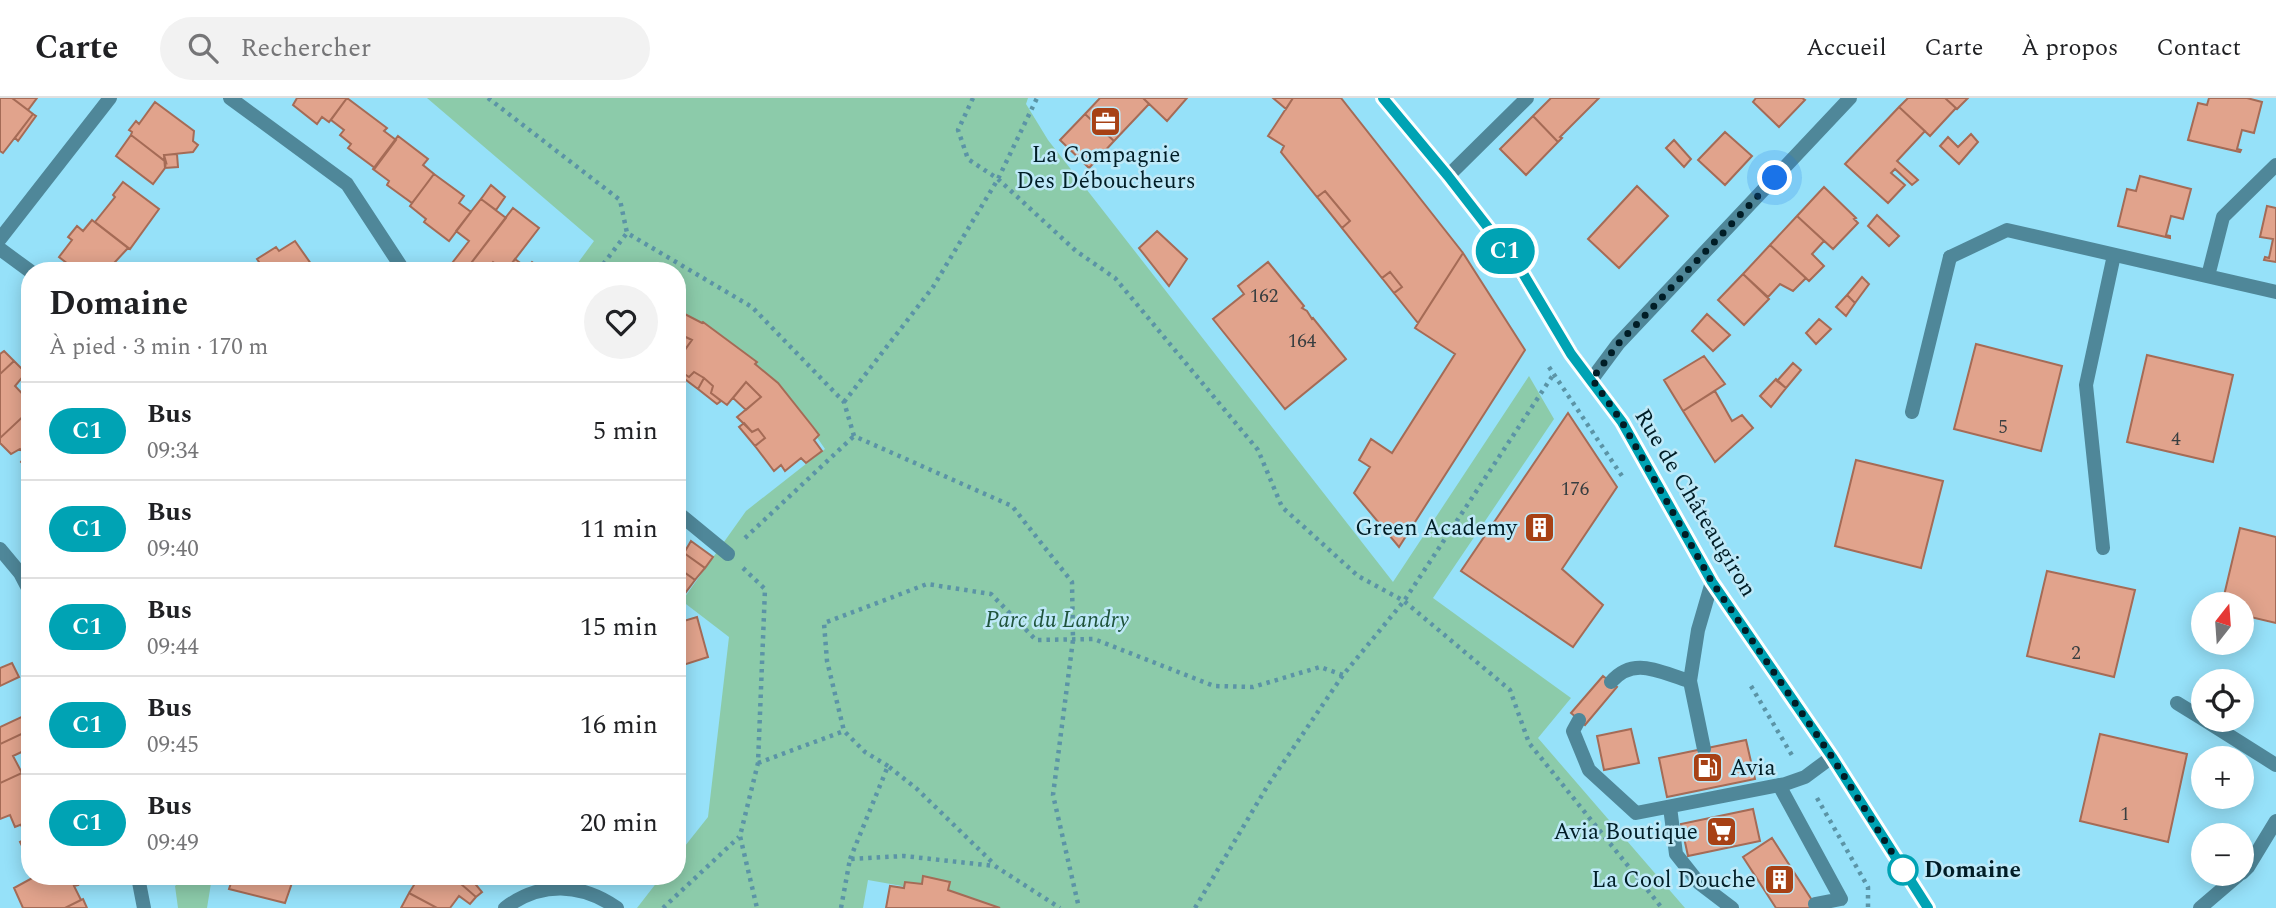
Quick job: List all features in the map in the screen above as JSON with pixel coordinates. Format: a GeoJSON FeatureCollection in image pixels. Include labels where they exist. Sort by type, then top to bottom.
{"type":"FeatureCollection","features":[{"type":"Feature","properties":{"kind":"main road","name":"Rue de Châteaugiron"},"geometry":{"type":"LineString","coordinates":[[1383,98],[1521,270],[1571,354],[1622,422],[1712,582],[1832,757],[1928,908]]}},
{"type":"Feature","properties":{"kind":"street"},"geometry":{"type":"LineString","coordinates":[[0,239],[110,98]]}},
{"type":"Feature","properties":{"kind":"street"},"geometry":{"type":"LineString","coordinates":[[230,98],[347,184],[398,262]]}},
{"type":"Feature","properties":{"kind":"street"},"geometry":{"type":"LineString","coordinates":[[1448,176],[1527,98]]}},
{"type":"Feature","properties":{"kind":"street"},"geometry":{"type":"LineString","coordinates":[[1592,379],[1618,344],[1850,98]]}},
{"type":"Feature","properties":{"kind":"street"},"geometry":{"type":"LineString","coordinates":[[2208,276],[2223,217],[2276,165]]}},
{"type":"Feature","properties":{"kind":"street"},"geometry":{"type":"LineString","coordinates":[[1912,412],[1950,257],[2007,230],[2276,292]]}},
{"type":"Feature","properties":{"kind":"street"},"geometry":{"type":"LineString","coordinates":[[0,249],[21,264]]}},
{"type":"Feature","properties":{"kind":"street"},"geometry":{"type":"LineString","coordinates":[[2103,548],[2086,385],[2114,255]]}},
{"type":"Feature","properties":{"kind":"street"},"geometry":{"type":"LineString","coordinates":[[686,519],[728,554]]}},
{"type":"Feature","properties":{"kind":"street"},"geometry":{"type":"LineString","coordinates":[[0,549],[21,567]]}},
{"type":"Feature","properties":{"kind":"street"},"geometry":{"type":"LineString","coordinates":[[1704,749],[1690,681],[1698,630],[1712,582]]}},
{"type":"Feature","properties":{"kind":"street"},"geometry":{"type":"LineString","coordinates":[[1611,682],[1620,672],[1638,666],[1690,681]]}},
{"type":"Feature","properties":{"kind":"street"},"geometry":{"type":"LineString","coordinates":[[2177,703],[2191,712]]}},
{"type":"Feature","properties":{"kind":"street"},"geometry":{"type":"LineString","coordinates":[[1579,720],[1573,731],[1589,770],[1636,813],[1670,807],[1713,793],[1779,785],[1805,777],[1832,757]]}},
{"type":"Feature","properties":{"kind":"street"},"geometry":{"type":"LineString","coordinates":[[2224,732],[2276,765]]}},
{"type":"Feature","properties":{"kind":"street"},"geometry":{"type":"LineString","coordinates":[[1779,785],[1841,899],[1815,904]]}},
{"type":"Feature","properties":{"kind":"street"},"geometry":{"type":"LineString","coordinates":[[1670,807],[1676,854],[1699,883],[1732,908]]}},
{"type":"Feature","properties":{"kind":"street"},"geometry":{"type":"LineString","coordinates":[[2254,857],[2276,821]]}},
{"type":"Feature","properties":{"kind":"street"},"geometry":{"type":"LineString","coordinates":[[140,885],[144,908]]}},
{"type":"Feature","properties":{"kind":"street"},"geometry":{"type":"LineString","coordinates":[[2200,908],[2226,886]]}},
{"type":"Feature","properties":{"kind":"street"},"geometry":{"type":"LineString","coordinates":[[505,908],[515,900],[549,889],[580,890],[601,897],[617,908]]}},
{"type":"Feature","properties":{"kind":"path"},"geometry":{"type":"LineString","coordinates":[[488,98],[620,200],[627,233],[676,262]]}},
{"type":"Feature","properties":{"kind":"path"},"geometry":{"type":"LineString","coordinates":[[973,98],[958,130],[968,159],[998,179],[1076,251],[1115,278],[1258,450],[1282,507],[1358,576],[1404,601],[1510,690],[1529,743],[1662,908]]}},
{"type":"Feature","properties":{"kind":"path"},"geometry":{"type":"LineString","coordinates":[[844,402],[933,287],[998,179],[1037,98]]}},
{"type":"Feature","properties":{"kind":"path"},"geometry":{"type":"LineString","coordinates":[[605,262],[627,233]]}},
{"type":"Feature","properties":{"kind":"path"},"geometry":{"type":"LineString","coordinates":[[686,268],[752,307],[844,402],[854,436],[1012,506],[1072,582],[1073,640],[1053,795],[1079,908]]}},
{"type":"Feature","properties":{"kind":"path"},"geometry":{"type":"LineString","coordinates":[[1195,908],[1268,785],[1343,675],[1404,601],[1553,375],[1571,354]]}},
{"type":"Feature","properties":{"kind":"path"},"geometry":{"type":"LineString","coordinates":[[1548,364],[1630,488]]}},
{"type":"Feature","properties":{"kind":"path"},"geometry":{"type":"LineString","coordinates":[[728,554],[854,436]]}},
{"type":"Feature","properties":{"kind":"path"},"geometry":{"type":"LineString","coordinates":[[1060,908],[995,866],[917,789],[865,752],[844,731],[827,662],[824,623],[927,584],[990,594],[1036,640],[1094,639],[1214,686],[1253,687],[1320,667],[1343,675]]}},
{"type":"Feature","properties":{"kind":"path"},"geometry":{"type":"LineString","coordinates":[[757,908],[740,836],[758,763],[765,589]]}},
{"type":"Feature","properties":{"kind":"path"},"geometry":{"type":"LineString","coordinates":[[1744,674],[1868,887],[1868,908]]}},
{"type":"Feature","properties":{"kind":"path"},"geometry":{"type":"LineString","coordinates":[[758,763],[844,731]]}},
{"type":"Feature","properties":{"kind":"path"},"geometry":{"type":"LineString","coordinates":[[841,908],[850,859],[888,766]]}},
{"type":"Feature","properties":{"kind":"path"},"geometry":{"type":"LineString","coordinates":[[663,908],[740,836]]}},
{"type":"Feature","properties":{"kind":"path"},"geometry":{"type":"LineString","coordinates":[[850,859],[904,856],[995,866]]}},
{"type":"Feature","properties":{"kind":"green space","name":"Parc du Landry"},"geometry":{"type":"Polygon","coordinates":[[[427,98],[1028,98],[1026,104],[1048,140],[1393,582],[1529,376],[1554,419],[1433,598],[1571,698],[1538,738],[1685,908],[992,908],[976,899],[868,880],[863,908],[637,908],[655,885],[686,885],[686,845],[708,817],[729,637],[686,604],[686,595],[746,511],[825,449],[796,407],[686,320],[686,262],[579,262],[594,241],[427,98]]]}},
{"type":"Feature","properties":{"kind":"green space"},"geometry":{"type":"Polygon","coordinates":[[[211,885],[207,908],[178,908],[175,886],[211,885]]]}},
{"type":"Feature","properties":{"kind":"building"},"geometry":{"type":"Polygon","coordinates":[[[0,98],[12,98],[33,114],[3,153],[0,151],[0,98]]]}},
{"type":"Feature","properties":{"kind":"building"},"geometry":{"type":"Polygon","coordinates":[[[12,98],[37,98],[28,110],[12,98]]]}},
{"type":"Feature","properties":{"kind":"building"},"geometry":{"type":"Polygon","coordinates":[[[297,98],[347,98],[329,122],[322,117],[317,124],[293,105],[297,98]]]}},
{"type":"Feature","properties":{"kind":"building"},"geometry":{"type":"Polygon","coordinates":[[[347,98],[387,128],[384,131],[396,140],[375,168],[348,148],[351,144],[340,135],[344,130],[331,120],[347,98]]]}},
{"type":"Feature","properties":{"kind":"building"},"geometry":{"type":"Polygon","coordinates":[[[1100,98],[1143,98],[1149,104],[1114,141],[1085,114],[1100,98]]]}},
{"type":"Feature","properties":{"kind":"building"},"geometry":{"type":"Polygon","coordinates":[[[1143,98],[1187,98],[1167,121],[1143,98]]]}},
{"type":"Feature","properties":{"kind":"building"},"geometry":{"type":"Polygon","coordinates":[[[1273,98],[1293,98],[1286,109],[1273,98]]]}},
{"type":"Feature","properties":{"kind":"building"},"geometry":{"type":"Polygon","coordinates":[[[1293,98],[1341,98],[1463,253],[1418,323],[1394,293],[1402,287],[1390,272],[1382,278],[1342,228],[1350,221],[1325,191],[1317,197],[1281,152],[1284,146],[1268,136],[1293,98]]]}},
{"type":"Feature","properties":{"kind":"building"},"geometry":{"type":"Polygon","coordinates":[[[1551,98],[1599,98],[1558,142],[1533,116],[1551,98]]]}},
{"type":"Feature","properties":{"kind":"building"},"geometry":{"type":"Polygon","coordinates":[[[1756,98],[1805,100],[1779,127],[1753,102],[1756,98]]]}},
{"type":"Feature","properties":{"kind":"building"},"geometry":{"type":"Polygon","coordinates":[[[1908,98],[1945,98],[1956,108],[1930,136],[1899,107],[1908,98]]]}},
{"type":"Feature","properties":{"kind":"building"},"geometry":{"type":"Polygon","coordinates":[[[1945,98],[1968,98],[1957,109],[1945,98]]]}},
{"type":"Feature","properties":{"kind":"building"},"geometry":{"type":"Polygon","coordinates":[[[2209,98],[2247,98],[2262,102],[2254,133],[2242,130],[2237,149],[2241,150],[2240,152],[2188,140],[2198,103],[2207,105],[2209,98]]]}},
{"type":"Feature","properties":{"kind":"building"},"geometry":{"type":"Polygon","coordinates":[[[155,102],[194,131],[193,141],[198,145],[193,152],[164,155],[166,162],[131,135],[129,130],[136,121],[139,124],[155,102]]]}},
{"type":"Feature","properties":{"kind":"building"},"geometry":{"type":"Polygon","coordinates":[[[1899,107],[1925,131],[1897,161],[1918,180],[1912,185],[1895,169],[1891,173],[1905,185],[1888,203],[1845,164],[1899,107]]]}},
{"type":"Feature","properties":{"kind":"building"},"geometry":{"type":"Polygon","coordinates":[[[33,114],[36,116],[18,141],[15,138],[33,114]]]}},
{"type":"Feature","properties":{"kind":"building"},"geometry":{"type":"Polygon","coordinates":[[[1085,114],[1114,141],[1089,168],[1060,140],[1085,114]]]}},
{"type":"Feature","properties":{"kind":"building"},"geometry":{"type":"Polygon","coordinates":[[[1533,116],[1558,142],[1526,175],[1500,149],[1533,116]]]}},
{"type":"Feature","properties":{"kind":"building"},"geometry":{"type":"Polygon","coordinates":[[[1725,132],[1752,156],[1725,185],[1698,160],[1725,132]]]}},
{"type":"Feature","properties":{"kind":"building"},"geometry":{"type":"Polygon","coordinates":[[[1971,134],[1978,142],[1959,164],[1940,146],[1948,137],[1958,147],[1971,134]]]}},
{"type":"Feature","properties":{"kind":"building"},"geometry":{"type":"Polygon","coordinates":[[[131,135],[166,162],[165,168],[153,184],[116,156],[131,135]]]}},
{"type":"Feature","properties":{"kind":"building"},"geometry":{"type":"Polygon","coordinates":[[[398,136],[428,159],[423,165],[434,174],[412,203],[387,185],[389,181],[373,169],[398,136]]]}},
{"type":"Feature","properties":{"kind":"building"},"geometry":{"type":"Polygon","coordinates":[[[1674,140],[1691,159],[1684,167],[1666,148],[1674,140]]]}},
{"type":"Feature","properties":{"kind":"building"},"geometry":{"type":"Polygon","coordinates":[[[177,154],[178,167],[165,168],[164,155],[177,154]]]}},
{"type":"Feature","properties":{"kind":"building"},"geometry":{"type":"Polygon","coordinates":[[[434,174],[464,196],[459,203],[471,212],[449,241],[424,222],[426,219],[410,206],[434,174]]]}},
{"type":"Feature","properties":{"kind":"building"},"geometry":{"type":"Polygon","coordinates":[[[2140,176],[2191,189],[2183,219],[2171,216],[2166,235],[2170,238],[2118,226],[2127,189],[2136,191],[2140,176]]]}},
{"type":"Feature","properties":{"kind":"building"},"geometry":{"type":"Polygon","coordinates":[[[123,182],[159,209],[130,249],[95,222],[123,182]]]}},
{"type":"Feature","properties":{"kind":"building"},"geometry":{"type":"Polygon","coordinates":[[[491,185],[505,197],[496,210],[481,199],[491,185]]]}},
{"type":"Feature","properties":{"kind":"building"},"geometry":{"type":"Polygon","coordinates":[[[1637,186],[1668,216],[1619,268],[1588,239],[1637,186]]]}},
{"type":"Feature","properties":{"kind":"building"},"geometry":{"type":"Polygon","coordinates":[[[1824,187],[1858,223],[1833,249],[1797,216],[1824,187]]]}},
{"type":"Feature","properties":{"kind":"building"},"geometry":{"type":"Polygon","coordinates":[[[1325,191],[1350,221],[1342,228],[1317,197],[1325,191]]]}},
{"type":"Feature","properties":{"kind":"building"},"geometry":{"type":"Polygon","coordinates":[[[481,199],[506,218],[472,262],[453,262],[469,241],[456,231],[481,199]]]}},
{"type":"Feature","properties":{"kind":"building"},"geometry":{"type":"Polygon","coordinates":[[[2267,206],[2276,208],[2276,262],[2264,260],[2265,257],[2269,258],[2273,239],[2260,237],[2267,206]]]}},
{"type":"Feature","properties":{"kind":"building"},"geometry":{"type":"Polygon","coordinates":[[[513,208],[539,228],[513,262],[472,262],[513,208]]]}},
{"type":"Feature","properties":{"kind":"building"},"geometry":{"type":"Polygon","coordinates":[[[1877,215],[1899,236],[1889,246],[1868,226],[1877,215]]]}},
{"type":"Feature","properties":{"kind":"building"},"geometry":{"type":"Polygon","coordinates":[[[1797,216],[1824,241],[1812,254],[1824,266],[1809,281],[1770,245],[1797,216]]]}},
{"type":"Feature","properties":{"kind":"building"},"geometry":{"type":"Polygon","coordinates":[[[92,220],[128,248],[115,262],[65,262],[59,257],[72,240],[68,237],[77,226],[83,231],[92,220]]]}},
{"type":"Feature","properties":{"kind":"building"},"geometry":{"type":"Polygon","coordinates":[[[1157,231],[1187,259],[1169,286],[1139,248],[1157,231]]]}},
{"type":"Feature","properties":{"kind":"building"},"geometry":{"type":"Polygon","coordinates":[[[295,241],[310,262],[259,262],[257,259],[276,247],[279,251],[295,241]]]}},
{"type":"Feature","properties":{"kind":"building"},"geometry":{"type":"Polygon","coordinates":[[[1770,245],[1806,278],[1793,291],[1780,284],[1768,297],[1743,274],[1770,245]]]}},
{"type":"Feature","properties":{"kind":"building"},"geometry":{"type":"Polygon","coordinates":[[[1463,253],[1525,350],[1399,547],[1354,493],[1370,467],[1359,460],[1371,439],[1392,453],[1455,354],[1415,328],[1463,253]]]}},
{"type":"Feature","properties":{"kind":"building"},"geometry":{"type":"Polygon","coordinates":[[[1268,262],[1304,306],[1302,308],[1346,359],[1285,409],[1213,319],[1244,294],[1238,286],[1268,262]]]}},
{"type":"Feature","properties":{"kind":"building"},"geometry":{"type":"Polygon","coordinates":[[[1390,272],[1402,287],[1394,293],[1382,278],[1390,272]]]}},
{"type":"Feature","properties":{"kind":"building"},"geometry":{"type":"Polygon","coordinates":[[[1743,274],[1769,299],[1744,325],[1718,300],[1743,274]]]}},
{"type":"Feature","properties":{"kind":"building"},"geometry":{"type":"Polygon","coordinates":[[[1862,277],[1869,284],[1855,303],[1847,295],[1862,277]]]}},
{"type":"Feature","properties":{"kind":"building"},"geometry":{"type":"Polygon","coordinates":[[[1847,295],[1855,303],[1846,316],[1836,307],[1847,295]]]}},
{"type":"Feature","properties":{"kind":"building"},"geometry":{"type":"Polygon","coordinates":[[[1707,314],[1730,335],[1713,351],[1692,331],[1707,314]]]}},
{"type":"Feature","properties":{"kind":"building"},"geometry":{"type":"Polygon","coordinates":[[[686,315],[703,322],[757,362],[755,364],[778,383],[819,435],[814,440],[822,451],[806,463],[801,458],[785,471],[781,465],[774,471],[755,446],[765,438],[758,429],[752,432],[737,417],[761,397],[746,382],[727,405],[711,393],[713,386],[704,378],[694,372],[689,377],[686,375],[686,348],[692,340],[686,337],[686,315]]]}},
{"type":"Feature","properties":{"kind":"building"},"geometry":{"type":"Polygon","coordinates":[[[1819,319],[1831,329],[1816,344],[1806,333],[1819,319]]]}},
{"type":"Feature","properties":{"kind":"building"},"geometry":{"type":"Polygon","coordinates":[[[686,337],[692,340],[686,348],[686,337]]]}},
{"type":"Feature","properties":{"kind":"building"},"geometry":{"type":"Polygon","coordinates":[[[1976,344],[2062,366],[2041,451],[1954,429],[1976,344]]]}},
{"type":"Feature","properties":{"kind":"building"},"geometry":{"type":"Polygon","coordinates":[[[4,351],[14,361],[0,374],[0,354],[4,351]]]}},
{"type":"Feature","properties":{"kind":"building"},"geometry":{"type":"Polygon","coordinates":[[[2147,355],[2233,375],[2213,462],[2127,442],[2147,355]]]}},
{"type":"Feature","properties":{"kind":"building"},"geometry":{"type":"Polygon","coordinates":[[[1704,356],[1725,384],[1683,411],[1664,380],[1704,356]]]}},
{"type":"Feature","properties":{"kind":"building"},"geometry":{"type":"Polygon","coordinates":[[[14,361],[21,368],[21,379],[15,386],[21,392],[21,418],[0,438],[0,374],[14,361]]]}},
{"type":"Feature","properties":{"kind":"building"},"geometry":{"type":"Polygon","coordinates":[[[1793,363],[1801,370],[1786,388],[1777,381],[1793,363]]]}},
{"type":"Feature","properties":{"kind":"building"},"geometry":{"type":"Polygon","coordinates":[[[694,372],[704,378],[698,389],[686,380],[686,375],[689,377],[694,372]]]}},
{"type":"Feature","properties":{"kind":"building"},"geometry":{"type":"Polygon","coordinates":[[[704,378],[713,386],[711,393],[721,401],[717,404],[698,389],[704,378]]]}},
{"type":"Feature","properties":{"kind":"building"},"geometry":{"type":"Polygon","coordinates":[[[1776,379],[1786,388],[1771,407],[1760,396],[1776,379]]]}},
{"type":"Feature","properties":{"kind":"building"},"geometry":{"type":"Polygon","coordinates":[[[746,382],[761,397],[746,410],[733,398],[746,382]]]}},
{"type":"Feature","properties":{"kind":"building"},"geometry":{"type":"Polygon","coordinates":[[[1715,391],[1732,421],[1742,415],[1753,428],[1715,462],[1683,411],[1715,391]]]}},
{"type":"Feature","properties":{"kind":"building","name":"Green Academy"},"geometry":{"type":"Polygon","coordinates":[[[1568,413],[1617,487],[1562,569],[1603,605],[1573,647],[1461,571],[1568,413]]]}},
{"type":"Feature","properties":{"kind":"building"},"geometry":{"type":"Polygon","coordinates":[[[21,418],[21,450],[11,454],[0,443],[0,438],[21,418]]]}},
{"type":"Feature","properties":{"kind":"building"},"geometry":{"type":"Polygon","coordinates":[[[744,423],[752,432],[758,429],[765,438],[755,446],[739,427],[744,423]]]}},
{"type":"Feature","properties":{"kind":"building"},"geometry":{"type":"Polygon","coordinates":[[[1856,460],[1943,481],[1921,568],[1835,546],[1856,460]]]}},
{"type":"Feature","properties":{"kind":"building"},"geometry":{"type":"Polygon","coordinates":[[[2240,528],[2276,537],[2276,623],[2254,618],[2254,592],[2225,592],[2240,528]]]}},
{"type":"Feature","properties":{"kind":"building"},"geometry":{"type":"Polygon","coordinates":[[[691,541],[713,557],[705,568],[686,554],[691,541]]]}},
{"type":"Feature","properties":{"kind":"building"},"geometry":{"type":"Polygon","coordinates":[[[686,554],[705,568],[695,580],[686,574],[686,554]]]}},
{"type":"Feature","properties":{"kind":"building"},"geometry":{"type":"Polygon","coordinates":[[[2047,571],[2135,590],[2114,677],[2027,656],[2047,571]]]}},
{"type":"Feature","properties":{"kind":"building"},"geometry":{"type":"Polygon","coordinates":[[[686,574],[695,580],[686,592],[686,574]]]}},
{"type":"Feature","properties":{"kind":"building"},"geometry":{"type":"Polygon","coordinates":[[[697,617],[708,657],[686,664],[686,620],[697,617]]]}},
{"type":"Feature","properties":{"kind":"building"},"geometry":{"type":"Polygon","coordinates":[[[12,663],[19,677],[0,686],[0,668],[12,663]]]}},
{"type":"Feature","properties":{"kind":"building"},"geometry":{"type":"Polygon","coordinates":[[[1603,676],[1617,687],[1585,725],[1571,713],[1603,676]]]}},
{"type":"Feature","properties":{"kind":"building"},"geometry":{"type":"Polygon","coordinates":[[[21,717],[21,734],[0,744],[0,727],[21,717]]]}},
{"type":"Feature","properties":{"kind":"building"},"geometry":{"type":"Polygon","coordinates":[[[1631,729],[1639,763],[1604,770],[1597,736],[1631,729]]]}},
{"type":"Feature","properties":{"kind":"building"},"geometry":{"type":"Polygon","coordinates":[[[21,734],[21,752],[13,756],[21,773],[0,783],[0,744],[21,734]]]}},
{"type":"Feature","properties":{"kind":"building"},"geometry":{"type":"Polygon","coordinates":[[[2100,734],[2187,754],[2168,842],[2080,821],[2100,734]]]}},
{"type":"Feature","properties":{"kind":"building","name":"Avia"},"geometry":{"type":"Polygon","coordinates":[[[1746,740],[1755,779],[1667,797],[1659,758],[1746,740]]]}},
{"type":"Feature","properties":{"kind":"building"},"geometry":{"type":"Polygon","coordinates":[[[21,773],[21,825],[15,827],[10,815],[0,819],[0,783],[21,773]]]}},
{"type":"Feature","properties":{"kind":"building","name":"Avia Boutique"},"geometry":{"type":"Polygon","coordinates":[[[1753,809],[1760,841],[1688,856],[1681,824],[1753,809]]]}},
{"type":"Feature","properties":{"kind":"building","name":"La Cool Douche"},"geometry":{"type":"Polygon","coordinates":[[[1772,838],[1817,908],[1776,908],[1743,857],[1772,838]]]}},
{"type":"Feature","properties":{"kind":"building"},"geometry":{"type":"Polygon","coordinates":[[[923,876],[950,882],[948,890],[1000,908],[886,908],[890,886],[904,888],[905,882],[922,884],[923,876]]]}},
{"type":"Feature","properties":{"kind":"building"},"geometry":{"type":"Polygon","coordinates":[[[21,884],[78,885],[74,886],[81,900],[65,908],[23,908],[14,888],[21,884]]]}},
{"type":"Feature","properties":{"kind":"building"},"geometry":{"type":"Polygon","coordinates":[[[230,885],[291,885],[285,903],[229,889],[230,885]]]}},
{"type":"Feature","properties":{"kind":"building"},"geometry":{"type":"Polygon","coordinates":[[[414,885],[462,885],[476,897],[470,904],[459,896],[450,908],[437,908],[409,893],[414,885]]]}},
{"type":"Feature","properties":{"kind":"building"},"geometry":{"type":"Polygon","coordinates":[[[462,885],[476,885],[482,892],[476,897],[462,885]]]}},
{"type":"Feature","properties":{"kind":"building"},"geometry":{"type":"Polygon","coordinates":[[[409,893],[437,908],[401,908],[409,893]]]}},
{"type":"Feature","properties":{"kind":"building"},"geometry":{"type":"Polygon","coordinates":[[[83,899],[87,908],[65,908],[83,899]]]}},
{"type":"Feature","properties":{"kind":"bus line","name":"C1"},"geometry":{"type":"LineString","coordinates":[[1383,98],[1521,270],[1571,354],[1622,422],[1712,582],[1832,757],[1928,908]]}},
{"type":"Feature","properties":{"kind":"place","name":"La Compagnie Des Déboucheurs"},"geometry":{"type":"Point","coordinates":[1106,121]}},
{"type":"Feature","properties":{"kind":"place","name":"Green Academy"},"geometry":{"type":"Point","coordinates":[1540,528]}},
{"type":"Feature","properties":{"kind":"place","name":"Avia"},"geometry":{"type":"Point","coordinates":[1707,768]}},
{"type":"Feature","properties":{"kind":"place","name":"Avia Boutique"},"geometry":{"type":"Point","coordinates":[1721,832]}},
{"type":"Feature","properties":{"kind":"place","name":"Domaine"},"geometry":{"type":"Point","coordinates":[1903,870]}},
{"type":"Feature","properties":{"kind":"place","name":"La Cool Douche"},"geometry":{"type":"Point","coordinates":[1779,880]}},
{"type":"Feature","properties":{"kind":"route"},"geometry":{"type":"LineString","coordinates":[[1775,178],[1618,344],[1592,379],[1622,422],[1712,582],[1832,757],[1903,870]]}}]}
